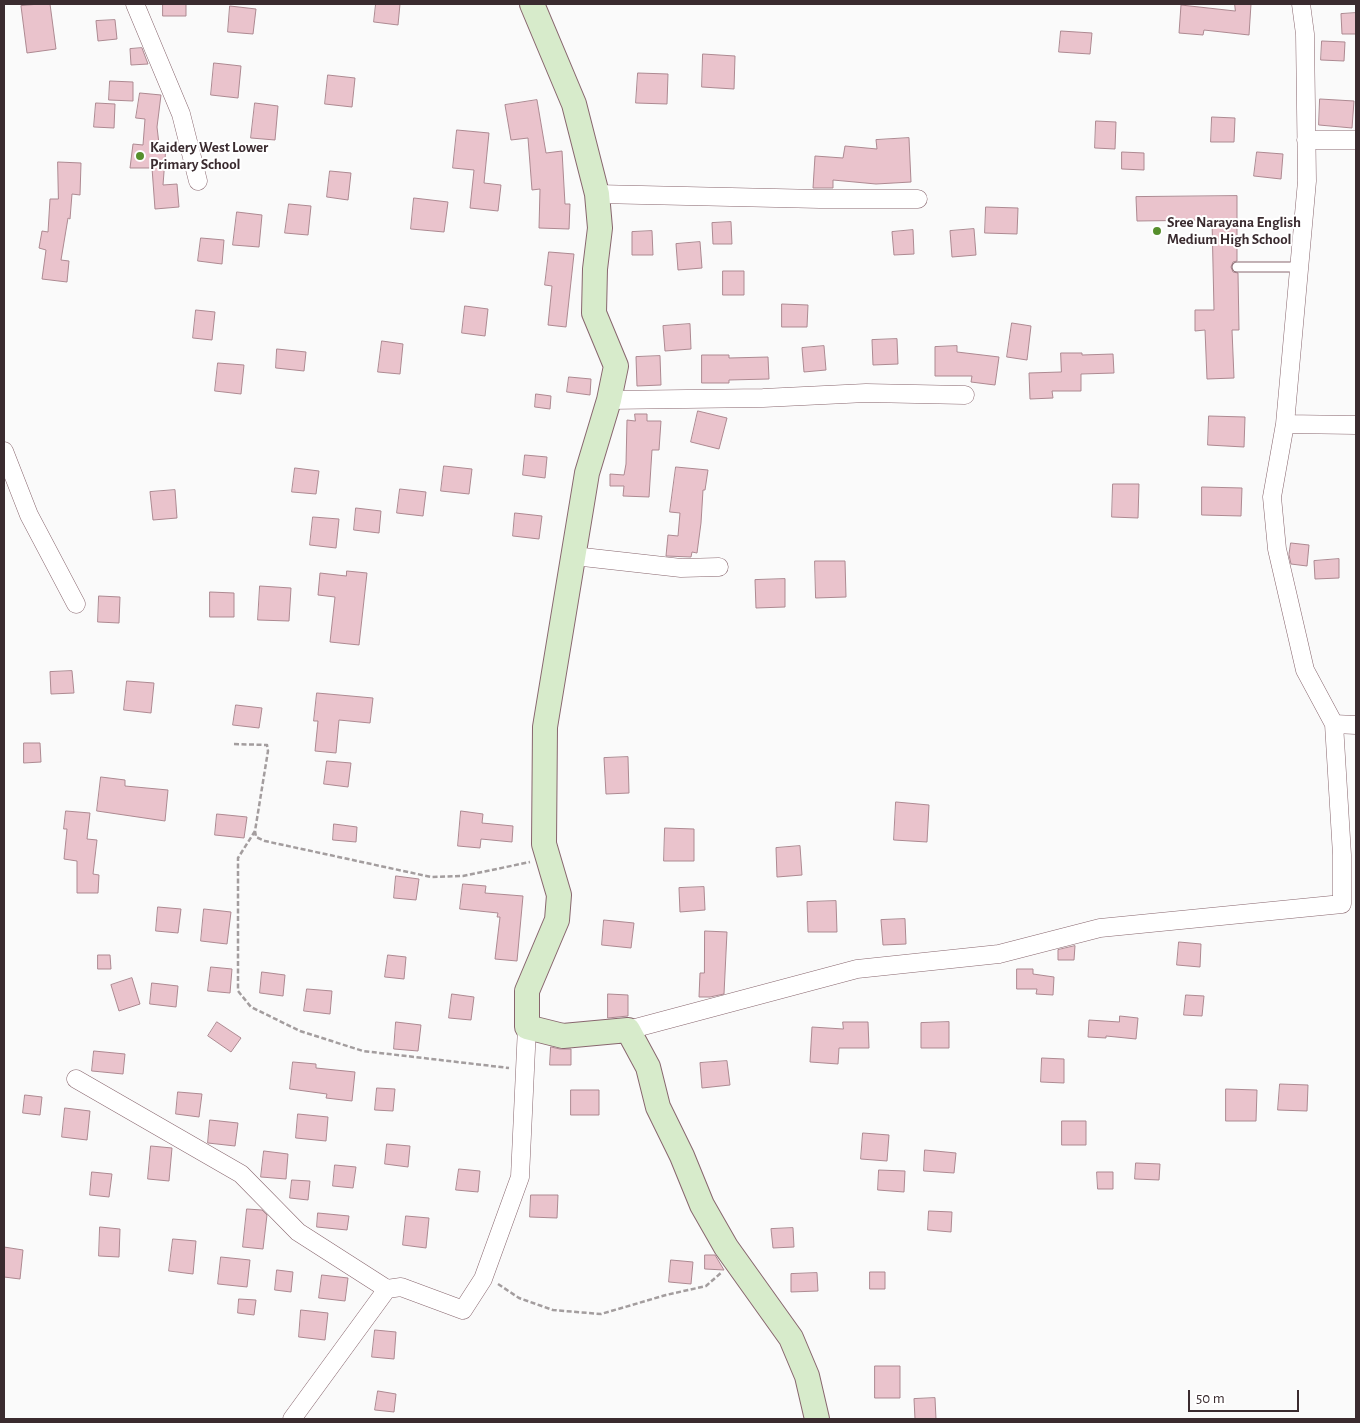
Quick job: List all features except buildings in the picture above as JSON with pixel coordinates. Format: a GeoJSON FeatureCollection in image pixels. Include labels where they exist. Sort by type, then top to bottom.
{"type":"FeatureCollection","features":[{"type":"Feature","properties":{"kind":"street"},"geometry":{"type":"LineString","coordinates":[[136,4],[181,114],[198,182]]}},
{"type":"Feature","properties":{"kind":"street"},"geometry":{"type":"LineString","coordinates":[[292,1419],[387,1289],[401,1286],[464,1310],[484,1275],[520,1177],[528,1028],[527,991],[557,920],[558,895],[544,844],[545,727],[587,473],[609,400],[616,366],[594,313],[595,270],[600,228],[597,194],[574,104],[532,4]]}},
{"type":"Feature","properties":{"kind":"street"},"geometry":{"type":"LineString","coordinates":[[528,1028],[563,1036],[628,1030],[857,969],[999,954],[1100,928],[1342,904],[1342,855],[1334,724],[1305,670],[1277,549],[1272,497],[1285,424],[1307,181],[1305,34],[1301,4]]}},
{"type":"Feature","properties":{"kind":"street"},"geometry":{"type":"LineString","coordinates":[[1306,140],[1356,140]]}},
{"type":"Feature","properties":{"kind":"street"},"geometry":{"type":"LineString","coordinates":[[597,194],[820,199],[918,199]]}},
{"type":"Feature","properties":{"kind":"street"},"geometry":{"type":"LineString","coordinates":[[609,400],[764,398],[866,393],[965,395]]}},
{"type":"Feature","properties":{"kind":"street"},"geometry":{"type":"LineString","coordinates":[[1285,424],[1356,425]]}},
{"type":"Feature","properties":{"kind":"street"},"geometry":{"type":"LineString","coordinates":[[4,451],[30,515],[76,604]]}},
{"type":"Feature","properties":{"kind":"street"},"geometry":{"type":"LineString","coordinates":[[574,556],[681,568],[719,568]]}},
{"type":"Feature","properties":{"kind":"street"},"geometry":{"type":"LineString","coordinates":[[1334,724],[1356,725]]}},
{"type":"Feature","properties":{"kind":"street"},"geometry":{"type":"LineString","coordinates":[[628,1030],[648,1067],[658,1107],[682,1156],[702,1205],[736,1261],[791,1338],[807,1376],[817,1419]]}},
{"type":"Feature","properties":{"kind":"street"},"geometry":{"type":"LineString","coordinates":[[76,1079],[242,1174],[298,1232],[387,1289]]}},
{"type":"Feature","properties":{"kind":"lane"},"geometry":{"type":"LineString","coordinates":[[1237,268],[1299,267]]}},
{"type":"Feature","properties":{"kind":"path"},"geometry":{"type":"LineString","coordinates":[[234,744],[267,745],[268,751],[255,831],[256,837],[264,841],[431,877],[463,876],[548,859]]}},
{"type":"Feature","properties":{"kind":"path"},"geometry":{"type":"LineString","coordinates":[[255,831],[238,858],[238,991],[251,1007],[300,1031],[363,1051],[526,1070]]}},
{"type":"Feature","properties":{"kind":"path"},"geometry":{"type":"LineString","coordinates":[[484,1275],[519,1298],[553,1310],[601,1314],[666,1295],[706,1286],[736,1261]]}},
{"type":"Feature","properties":{"kind":"place","name":"Kaidery West Lower Primary School"},"geometry":{"type":"Point","coordinates":[140,156]}},
{"type":"Feature","properties":{"kind":"place","name":"Sree Narayana English Medium High School"},"geometry":{"type":"Point","coordinates":[1157,231]}}]}
